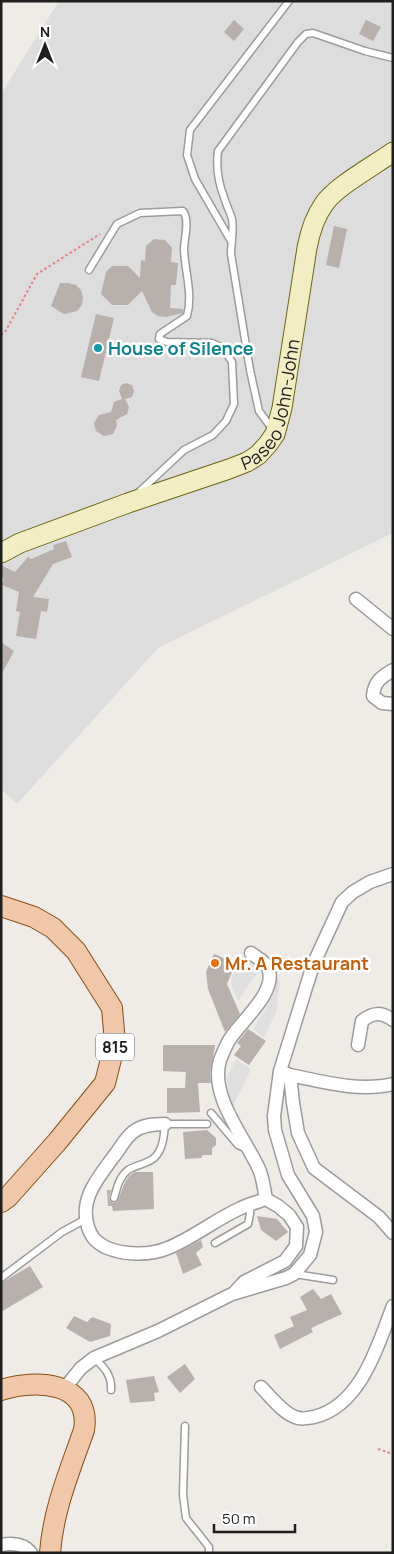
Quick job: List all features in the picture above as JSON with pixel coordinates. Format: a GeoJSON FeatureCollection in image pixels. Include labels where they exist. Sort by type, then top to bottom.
{"type":"FeatureCollection","features":[{"type":"Feature","properties":{"kind":"main road","name":"815"},"geometry":{"type":"LineString","coordinates":[[1,906],[34,917],[53,928],[76,951],[112,1008],[116,1043],[105,1083],[57,1142],[8,1197],[1,1202]]}},
{"type":"Feature","properties":{"kind":"main road"},"geometry":{"type":"LineString","coordinates":[[1,1390],[27,1385],[48,1385],[64,1389],[79,1401],[84,1409],[86,1420],[84,1430],[56,1515],[51,1535],[50,1553]]}},
{"type":"Feature","properties":{"kind":"street","name":"Paseo John-John"},"geometry":{"type":"LineString","coordinates":[[1,553],[20,542],[247,462],[258,455],[275,434],[288,379],[311,228],[325,202],[338,190],[393,152]]}},
{"type":"Feature","properties":{"kind":"street"},"geometry":{"type":"LineString","coordinates":[[356,599],[393,629]]}},
{"type":"Feature","properties":{"kind":"street"},"geometry":{"type":"LineString","coordinates":[[393,670],[377,682],[373,696],[382,703],[393,704]]}},
{"type":"Feature","properties":{"kind":"street"},"geometry":{"type":"LineString","coordinates":[[64,1389],[82,1368],[94,1358],[158,1331],[232,1294],[286,1278],[294,1274],[310,1256],[316,1232],[313,1216],[288,1175],[275,1130],[274,1116],[313,965],[342,902],[353,892],[370,882],[393,874]]}},
{"type":"Feature","properties":{"kind":"street"},"geometry":{"type":"LineString","coordinates":[[251,953],[268,967],[269,983],[256,1008],[231,1037],[220,1061],[219,1079],[224,1105],[260,1171],[266,1199]]}},
{"type":"Feature","properties":{"kind":"street"},"geometry":{"type":"LineString","coordinates":[[358,1045],[360,1026],[362,1021],[369,1016],[375,1013],[382,1014],[393,1020]]}},
{"type":"Feature","properties":{"kind":"street"},"geometry":{"type":"LineString","coordinates":[[285,1073],[336,1085],[380,1087],[393,1084]]}},
{"type":"Feature","properties":{"kind":"street"},"geometry":{"type":"LineString","coordinates":[[285,1073],[298,1133],[314,1168],[379,1217],[393,1233]]}},
{"type":"Feature","properties":{"kind":"street"},"geometry":{"type":"LineString","coordinates":[[165,1124],[147,1126],[131,1133],[94,1184],[85,1205],[86,1219],[91,1236],[106,1248],[132,1254],[150,1253],[167,1249],[250,1204],[266,1199],[288,1215],[297,1227],[296,1246],[285,1262],[244,1282],[232,1294]]}},
{"type":"Feature","properties":{"kind":"street"},"geometry":{"type":"LineString","coordinates":[[261,1387],[287,1413],[296,1417],[304,1419],[326,1414],[341,1404],[352,1392],[370,1365],[393,1306]]}},
{"type":"Feature","properties":{"kind":"street"},"geometry":{"type":"LineString","coordinates":[[1,1545],[22,1546],[31,1553]]}},
{"type":"Feature","properties":{"kind":"lane"},"geometry":{"type":"LineString","coordinates":[[230,241],[195,179],[187,155],[190,130],[289,1]]}},
{"type":"Feature","properties":{"kind":"lane"},"geometry":{"type":"LineString","coordinates":[[275,434],[259,411],[250,370],[233,276],[230,241],[233,231],[232,220],[217,172],[218,151],[298,42],[306,34],[314,33],[393,58]]}},
{"type":"Feature","properties":{"kind":"lane"},"geometry":{"type":"LineString","coordinates":[[89,270],[117,224],[140,213],[183,211],[186,217],[184,249],[190,306],[187,316],[160,334],[159,339],[167,342],[212,343],[223,348],[232,362],[234,404],[226,421],[213,435],[184,450],[128,503]]}},
{"type":"Feature","properties":{"kind":"lane"},"geometry":{"type":"LineString","coordinates":[[211,1112],[238,1145],[248,1150]]}},
{"type":"Feature","properties":{"kind":"lane"},"geometry":{"type":"LineString","coordinates":[[114,1198],[119,1181],[127,1171],[154,1158],[161,1147],[165,1124],[207,1124]]}},
{"type":"Feature","properties":{"kind":"lane"},"geometry":{"type":"LineString","coordinates":[[216,1243],[248,1224],[250,1204]]}},
{"type":"Feature","properties":{"kind":"lane"},"geometry":{"type":"LineString","coordinates":[[1,1278],[62,1232],[86,1219]]}},
{"type":"Feature","properties":{"kind":"lane"},"geometry":{"type":"LineString","coordinates":[[294,1274],[333,1280]]}},
{"type":"Feature","properties":{"kind":"lane"},"geometry":{"type":"LineString","coordinates":[[94,1358],[105,1368],[111,1378],[111,1390]]}},
{"type":"Feature","properties":{"kind":"lane"},"geometry":{"type":"LineString","coordinates":[[185,1426],[183,1495],[186,1518],[209,1547],[209,1553]]}},
{"type":"Feature","properties":{"kind":"path"},"geometry":{"type":"LineString","coordinates":[[1,335],[5,332],[37,274],[117,224]]}},
{"type":"Feature","properties":{"kind":"path"},"geometry":{"type":"LineString","coordinates":[[378,1449],[393,1454]]}},
{"type":"Feature","properties":{"kind":"shaded area"},"geometry":{"type":"Polygon","coordinates":[[[59,1],[393,1],[393,533],[158,648],[17,804],[1,789],[1,94],[59,1]]]}},
{"type":"Feature","properties":{"kind":"shaded area"},"geometry":{"type":"Polygon","coordinates":[[[253,959],[267,966],[254,977],[238,1001],[231,984],[232,976],[240,962],[253,959]]]}},
{"type":"Feature","properties":{"kind":"shaded area"},"geometry":{"type":"Polygon","coordinates":[[[275,974],[280,982],[276,1012],[264,1038],[253,1029],[268,1005],[275,974]]]}},
{"type":"Feature","properties":{"kind":"shaded area"},"geometry":{"type":"Polygon","coordinates":[[[236,1059],[251,1069],[233,1106],[230,1101],[227,1077],[236,1059]]]}},
{"type":"Feature","properties":{"kind":"building"},"geometry":{"type":"Polygon","coordinates":[[[234,20],[244,29],[234,41],[224,32],[234,20]]]}},
{"type":"Feature","properties":{"kind":"building"},"geometry":{"type":"Polygon","coordinates":[[[366,20],[381,27],[373,41],[359,34],[366,20]]]}},
{"type":"Feature","properties":{"kind":"building"},"geometry":{"type":"Polygon","coordinates":[[[334,226],[347,229],[339,268],[326,265],[334,226]]]}},
{"type":"Feature","properties":{"kind":"building"},"geometry":{"type":"Polygon","coordinates":[[[154,239],[165,240],[172,248],[171,262],[178,263],[176,285],[171,285],[170,308],[183,309],[183,313],[166,317],[158,316],[152,312],[142,291],[128,305],[112,305],[101,294],[106,272],[112,266],[128,266],[140,278],[141,260],[145,261],[146,246],[154,239]]]}},
{"type":"Feature","properties":{"kind":"building"},"geometry":{"type":"Polygon","coordinates":[[[60,283],[76,285],[81,290],[82,305],[77,311],[64,314],[51,306],[60,283]]]}},
{"type":"Feature","properties":{"kind":"building","name":"House of Silence"},"geometry":{"type":"Polygon","coordinates":[[[96,314],[114,318],[99,381],[81,377],[96,314]]]}},
{"type":"Feature","properties":{"kind":"building"},"geometry":{"type":"Polygon","coordinates":[[[126,383],[132,385],[134,391],[132,397],[125,399],[129,407],[127,414],[116,420],[117,426],[113,434],[104,436],[96,431],[94,423],[99,415],[111,412],[114,402],[122,399],[119,391],[121,385],[126,383]]]}},
{"type":"Feature","properties":{"kind":"building"},"geometry":{"type":"Polygon","coordinates":[[[66,541],[72,557],[53,564],[33,597],[49,599],[47,612],[41,611],[36,639],[16,636],[20,612],[16,611],[19,592],[2,585],[4,579],[1,578],[1,565],[15,572],[28,557],[31,559],[54,549],[53,545],[66,541]]]}},
{"type":"Feature","properties":{"kind":"building"},"geometry":{"type":"Polygon","coordinates":[[[1,642],[14,651],[1,675],[1,642]]]}},
{"type":"Feature","properties":{"kind":"building"},"geometry":{"type":"Polygon","coordinates":[[[214,954],[236,963],[227,984],[240,1014],[225,1032],[208,989],[206,972],[214,954]]]}},
{"type":"Feature","properties":{"kind":"building"},"geometry":{"type":"Polygon","coordinates":[[[248,1029],[266,1041],[249,1065],[234,1055],[241,1046],[237,1043],[248,1029]]]}},
{"type":"Feature","properties":{"kind":"building"},"geometry":{"type":"Polygon","coordinates":[[[163,1045],[215,1045],[210,1073],[211,1083],[198,1083],[200,1112],[167,1113],[167,1088],[185,1088],[186,1072],[163,1071],[163,1045]]]}},
{"type":"Feature","properties":{"kind":"building"},"geometry":{"type":"Polygon","coordinates":[[[207,1130],[216,1138],[216,1145],[212,1148],[212,1155],[185,1159],[183,1132],[207,1130]]]}},
{"type":"Feature","properties":{"kind":"building"},"geometry":{"type":"Polygon","coordinates":[[[135,1172],[153,1172],[154,1209],[113,1211],[112,1206],[108,1206],[107,1190],[111,1190],[110,1201],[113,1203],[117,1202],[125,1182],[135,1172]]]}},
{"type":"Feature","properties":{"kind":"building"},"geometry":{"type":"Polygon","coordinates":[[[257,1216],[277,1219],[288,1232],[276,1241],[261,1230],[257,1216]]]}},
{"type":"Feature","properties":{"kind":"building"},"geometry":{"type":"Polygon","coordinates":[[[201,1240],[203,1247],[196,1253],[202,1265],[183,1274],[176,1253],[201,1240]]]}},
{"type":"Feature","properties":{"kind":"building"},"geometry":{"type":"Polygon","coordinates":[[[30,1266],[43,1287],[1,1312],[1,1283],[30,1266]]]}},
{"type":"Feature","properties":{"kind":"building"},"geometry":{"type":"Polygon","coordinates":[[[313,1289],[321,1299],[331,1294],[342,1314],[311,1328],[313,1332],[280,1349],[274,1335],[294,1326],[290,1317],[307,1310],[300,1297],[313,1289]]]}},
{"type":"Feature","properties":{"kind":"building"},"geometry":{"type":"Polygon","coordinates":[[[74,1316],[87,1322],[92,1317],[111,1324],[110,1336],[90,1342],[66,1328],[74,1316]]]}},
{"type":"Feature","properties":{"kind":"building"},"geometry":{"type":"Polygon","coordinates":[[[185,1364],[195,1379],[180,1393],[167,1377],[185,1364]]]}},
{"type":"Feature","properties":{"kind":"building"},"geometry":{"type":"Polygon","coordinates":[[[154,1376],[159,1392],[154,1393],[155,1401],[130,1403],[126,1380],[154,1376]]]}},
{"type":"Feature","properties":{"kind":"place","name":"House of Silence"},"geometry":{"type":"Point","coordinates":[98,348]}},
{"type":"Feature","properties":{"kind":"place","name":"Mr. A Restaurant"},"geometry":{"type":"Point","coordinates":[215,963]}}]}
